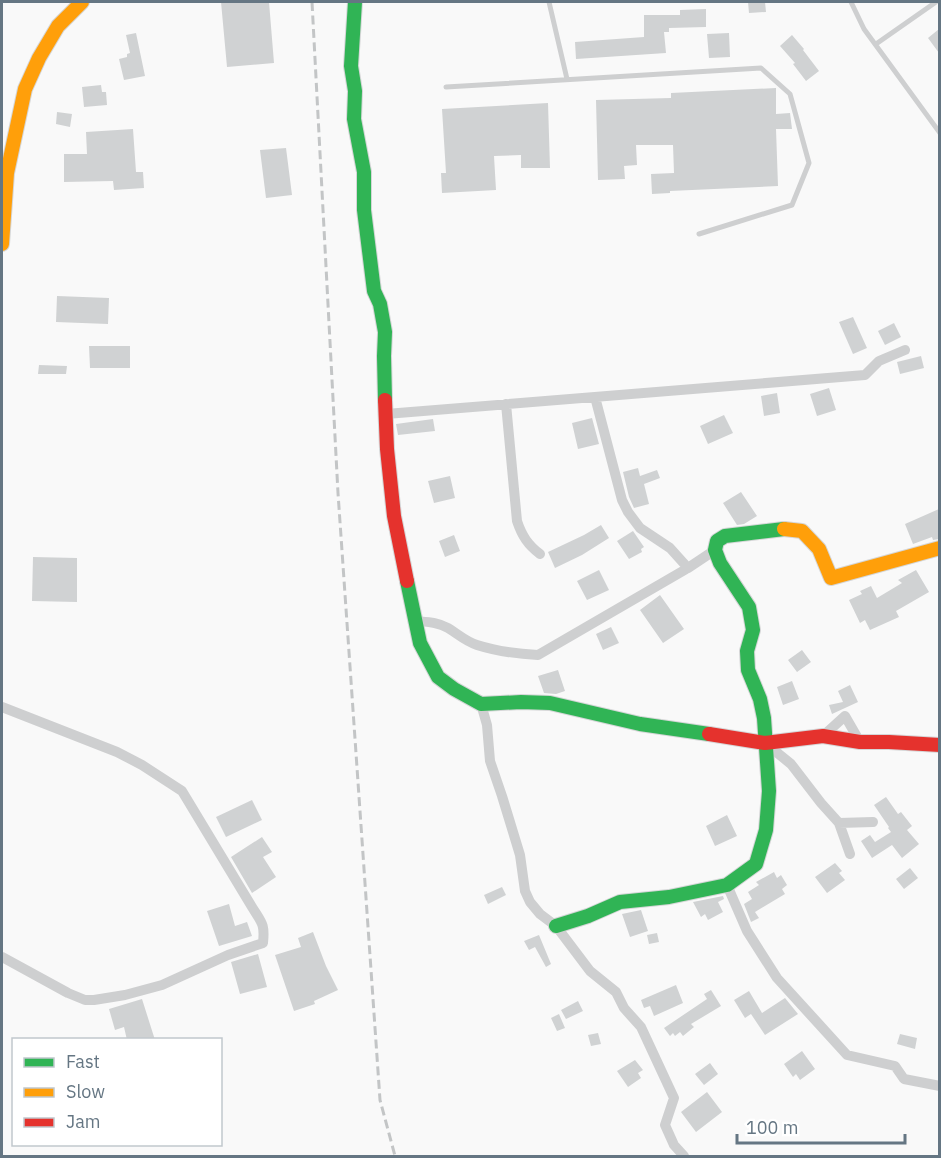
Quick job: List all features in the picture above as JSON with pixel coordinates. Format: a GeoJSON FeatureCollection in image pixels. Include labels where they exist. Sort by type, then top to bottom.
{"type":"FeatureCollection","features":[{"type":"Feature","properties":{"kind":"street"},"geometry":{"type":"LineString","coordinates":[[2,244],[4,169],[25,89],[39,58],[58,26],[82,2]]}},
{"type":"Feature","properties":{"kind":"street"},"geometry":{"type":"LineString","coordinates":[[355,2],[351,66],[355,91],[354,118],[364,172],[364,210],[374,291],[380,304],[385,332],[387,449],[394,516],[420,643],[438,677],[481,704],[550,703],[640,724],[765,743],[823,736],[860,742],[939,746]]}},
{"type":"Feature","properties":{"kind":"street"},"geometry":{"type":"LineString","coordinates":[[386,414],[865,375],[879,361],[905,350]]}},
{"type":"Feature","properties":{"kind":"street"},"geometry":{"type":"LineString","coordinates":[[595,397],[622,500],[628,512],[640,528],[670,548],[688,568]]}},
{"type":"Feature","properties":{"kind":"street"},"geometry":{"type":"LineString","coordinates":[[506,404],[517,521],[522,536],[540,554]]}},
{"type":"Feature","properties":{"kind":"street"},"geometry":{"type":"LineString","coordinates":[[556,926],[588,916],[620,902],[669,897],[727,885],[756,864],[766,830],[769,791],[764,718],[760,699],[748,670],[747,651],[753,630],[749,608],[720,563],[715,550],[717,541],[725,536],[785,529],[802,531],[819,549],[831,578],[939,548]]}},
{"type":"Feature","properties":{"kind":"street"},"geometry":{"type":"LineString","coordinates":[[416,621],[434,622],[476,645],[518,654],[538,655],[715,550]]}},
{"type":"Feature","properties":{"kind":"street"},"geometry":{"type":"LineString","coordinates":[[481,704],[488,725],[489,761],[520,855],[525,891],[530,902],[540,914],[556,926],[590,971],[616,992],[624,1008],[640,1027],[674,1098],[665,1125],[674,1145],[684,1156]]}},
{"type":"Feature","properties":{"kind":"street"},"geometry":{"type":"LineString","coordinates":[[2,707],[117,752],[182,791],[264,925],[265,931],[263,943],[228,955],[162,985],[94,1000],[85,1000],[68,993],[2,957]]}},
{"type":"Feature","properties":{"kind":"street"},"geometry":{"type":"LineString","coordinates":[[823,736],[845,716],[860,742]]}},
{"type":"Feature","properties":{"kind":"street"},"geometry":{"type":"LineString","coordinates":[[765,743],[791,764],[839,823],[850,854]]}},
{"type":"Feature","properties":{"kind":"street"},"geometry":{"type":"LineString","coordinates":[[839,823],[873,822]]}},
{"type":"Feature","properties":{"kind":"street"},"geometry":{"type":"LineString","coordinates":[[727,885],[747,931],[777,978],[847,1055],[895,1066],[904,1079],[939,1086]]}},
{"type":"Feature","properties":{"kind":"lane"},"geometry":{"type":"LineString","coordinates":[[549,2],[567,79]]}},
{"type":"Feature","properties":{"kind":"lane"},"geometry":{"type":"LineString","coordinates":[[851,2],[864,28],[939,133]]}},
{"type":"Feature","properties":{"kind":"lane"},"geometry":{"type":"LineString","coordinates":[[876,45],[936,2]]}},
{"type":"Feature","properties":{"kind":"lane"},"geometry":{"type":"LineString","coordinates":[[446,87],[761,68],[790,94],[809,163],[792,205],[699,234]]}},
{"type":"Feature","properties":{"kind":"building"},"geometry":{"type":"Polygon","coordinates":[[[221,2],[269,2],[274,63],[227,67],[221,2]]]}},
{"type":"Feature","properties":{"kind":"building"},"geometry":{"type":"Polygon","coordinates":[[[748,2],[765,2],[766,12],[749,13],[748,2]]]}},
{"type":"Feature","properties":{"kind":"building"},"geometry":{"type":"Polygon","coordinates":[[[706,9],[706,27],[669,28],[669,32],[664,32],[666,53],[576,59],[575,42],[644,37],[644,15],[680,15],[680,10],[706,9]]]}},
{"type":"Feature","properties":{"kind":"building"},"geometry":{"type":"Polygon","coordinates":[[[939,29],[939,53],[928,38],[939,29]]]}},
{"type":"Feature","properties":{"kind":"building"},"geometry":{"type":"Polygon","coordinates":[[[136,33],[145,76],[124,80],[119,59],[127,57],[130,53],[126,35],[136,33]]]}},
{"type":"Feature","properties":{"kind":"building"},"geometry":{"type":"Polygon","coordinates":[[[729,33],[730,57],[709,58],[707,34],[729,33]]]}},
{"type":"Feature","properties":{"kind":"building"},"geometry":{"type":"Polygon","coordinates":[[[792,35],[819,71],[806,81],[793,64],[795,63],[780,46],[792,35]]]}},
{"type":"Feature","properties":{"kind":"building"},"geometry":{"type":"Polygon","coordinates":[[[101,85],[102,92],[106,92],[107,105],[84,107],[82,87],[101,85]]]}},
{"type":"Feature","properties":{"kind":"building"},"geometry":{"type":"Polygon","coordinates":[[[776,88],[776,114],[790,113],[792,129],[776,129],[778,186],[670,191],[670,193],[652,194],[651,174],[674,173],[673,145],[636,145],[637,165],[624,166],[625,179],[598,180],[596,100],[671,98],[671,93],[776,88]]]}},
{"type":"Feature","properties":{"kind":"building"},"geometry":{"type":"Polygon","coordinates":[[[548,103],[550,168],[521,168],[521,155],[494,156],[496,190],[442,193],[441,173],[446,173],[442,109],[548,103]]]}},
{"type":"Feature","properties":{"kind":"building"},"geometry":{"type":"Polygon","coordinates":[[[57,112],[72,114],[70,127],[56,124],[57,112]]]}},
{"type":"Feature","properties":{"kind":"building"},"geometry":{"type":"Polygon","coordinates":[[[133,129],[136,172],[143,172],[144,188],[114,190],[113,181],[64,182],[64,154],[87,154],[86,132],[133,129]]]}},
{"type":"Feature","properties":{"kind":"building"},"geometry":{"type":"Polygon","coordinates":[[[286,148],[292,195],[266,198],[260,150],[286,148]]]}},
{"type":"Feature","properties":{"kind":"building"},"geometry":{"type":"Polygon","coordinates":[[[57,296],[109,298],[108,324],[56,322],[57,296]]]}},
{"type":"Feature","properties":{"kind":"building"},"geometry":{"type":"Polygon","coordinates":[[[853,317],[867,348],[853,354],[839,322],[853,317]]]}},
{"type":"Feature","properties":{"kind":"building"},"geometry":{"type":"Polygon","coordinates":[[[894,323],[901,337],[885,345],[878,331],[894,323]]]}},
{"type":"Feature","properties":{"kind":"building"},"geometry":{"type":"Polygon","coordinates":[[[89,346],[130,346],[130,368],[90,368],[89,346]]]}},
{"type":"Feature","properties":{"kind":"building"},"geometry":{"type":"Polygon","coordinates":[[[921,356],[924,368],[900,374],[897,362],[921,356]]]}},
{"type":"Feature","properties":{"kind":"building"},"geometry":{"type":"Polygon","coordinates":[[[39,365],[67,366],[66,374],[38,374],[39,365]]]}},
{"type":"Feature","properties":{"kind":"building"},"geometry":{"type":"Polygon","coordinates":[[[829,388],[836,410],[817,416],[810,394],[829,388]]]}},
{"type":"Feature","properties":{"kind":"building"},"geometry":{"type":"Polygon","coordinates":[[[777,393],[780,413],[764,416],[761,396],[777,393]]]}},
{"type":"Feature","properties":{"kind":"building"},"geometry":{"type":"Polygon","coordinates":[[[724,415],[733,433],[708,444],[700,426],[724,415]]]}},
{"type":"Feature","properties":{"kind":"building"},"geometry":{"type":"Polygon","coordinates":[[[592,418],[599,444],[578,449],[572,423],[592,418]]]}},
{"type":"Feature","properties":{"kind":"building"},"geometry":{"type":"Polygon","coordinates":[[[433,419],[435,431],[398,435],[396,424],[433,419]]]}},
{"type":"Feature","properties":{"kind":"building"},"geometry":{"type":"Polygon","coordinates":[[[638,468],[640,476],[657,470],[660,478],[644,484],[649,504],[634,508],[623,472],[638,468]]]}},
{"type":"Feature","properties":{"kind":"building"},"geometry":{"type":"Polygon","coordinates":[[[450,476],[455,498],[434,503],[428,481],[450,476]]]}},
{"type":"Feature","properties":{"kind":"building"},"geometry":{"type":"Polygon","coordinates":[[[741,492],[757,516],[744,524],[737,525],[723,503],[741,492]]]}},
{"type":"Feature","properties":{"kind":"building"},"geometry":{"type":"Polygon","coordinates":[[[939,509],[939,539],[933,540],[932,537],[913,544],[905,524],[939,509]]]}},
{"type":"Feature","properties":{"kind":"building"},"geometry":{"type":"Polygon","coordinates":[[[601,525],[609,538],[555,568],[548,552],[601,525]]]}},
{"type":"Feature","properties":{"kind":"building"},"geometry":{"type":"Polygon","coordinates":[[[633,531],[644,547],[641,549],[642,552],[629,559],[617,541],[633,531]]]}},
{"type":"Feature","properties":{"kind":"building"},"geometry":{"type":"Polygon","coordinates":[[[454,535],[460,551],[445,557],[439,541],[454,535]]]}},
{"type":"Feature","properties":{"kind":"building"},"geometry":{"type":"Polygon","coordinates":[[[33,557],[77,558],[77,602],[32,601],[33,557]]]}},
{"type":"Feature","properties":{"kind":"building"},"geometry":{"type":"Polygon","coordinates":[[[599,570],[609,590],[587,600],[577,581],[599,570]]]}},
{"type":"Feature","properties":{"kind":"building"},"geometry":{"type":"Polygon","coordinates":[[[916,570],[929,592],[896,611],[899,617],[870,630],[865,620],[860,623],[849,600],[862,594],[860,591],[871,586],[877,598],[902,583],[898,580],[916,570]]]}},
{"type":"Feature","properties":{"kind":"building"},"geometry":{"type":"Polygon","coordinates":[[[660,595],[684,629],[663,643],[640,610],[660,595]]]}},
{"type":"Feature","properties":{"kind":"building"},"geometry":{"type":"Polygon","coordinates":[[[611,627],[619,643],[603,650],[596,634],[611,627]]]}},
{"type":"Feature","properties":{"kind":"building"},"geometry":{"type":"Polygon","coordinates":[[[802,650],[811,662],[797,672],[788,660],[802,650]]]}},
{"type":"Feature","properties":{"kind":"building"},"geometry":{"type":"Polygon","coordinates":[[[558,670],[565,691],[556,694],[544,693],[538,676],[558,670]]]}},
{"type":"Feature","properties":{"kind":"building"},"geometry":{"type":"Polygon","coordinates":[[[792,681],[799,699],[783,705],[777,687],[792,681]]]}},
{"type":"Feature","properties":{"kind":"building"},"geometry":{"type":"Polygon","coordinates":[[[850,685],[858,702],[832,714],[829,705],[843,702],[838,691],[850,685]]]}},
{"type":"Feature","properties":{"kind":"building"},"geometry":{"type":"Polygon","coordinates":[[[886,797],[898,814],[901,812],[912,826],[907,830],[919,844],[902,858],[892,845],[872,858],[861,841],[870,835],[875,842],[891,832],[874,805],[886,797]]]}},
{"type":"Feature","properties":{"kind":"building"},"geometry":{"type":"Polygon","coordinates":[[[252,800],[262,820],[226,837],[216,817],[252,800]]]}},
{"type":"Feature","properties":{"kind":"building"},"geometry":{"type":"Polygon","coordinates":[[[727,815],[737,836],[715,846],[706,826],[727,815]]]}},
{"type":"Feature","properties":{"kind":"building"},"geometry":{"type":"Polygon","coordinates":[[[262,837],[272,852],[263,857],[276,877],[252,893],[231,857],[262,837]]]}},
{"type":"Feature","properties":{"kind":"building"},"geometry":{"type":"Polygon","coordinates":[[[835,863],[842,871],[839,873],[845,880],[827,893],[815,877],[835,863]]]}},
{"type":"Feature","properties":{"kind":"building"},"geometry":{"type":"Polygon","coordinates":[[[910,868],[918,878],[904,889],[896,879],[910,868]]]}},
{"type":"Feature","properties":{"kind":"building"},"geometry":{"type":"Polygon","coordinates":[[[774,872],[777,878],[781,875],[787,885],[782,889],[785,894],[755,912],[759,918],[751,922],[744,904],[752,899],[748,892],[759,885],[756,882],[774,872]]]}},
{"type":"Feature","properties":{"kind":"building"},"geometry":{"type":"Polygon","coordinates":[[[502,887],[506,895],[488,904],[484,895],[502,887]]]}},
{"type":"Feature","properties":{"kind":"building"},"geometry":{"type":"Polygon","coordinates":[[[723,896],[724,899],[718,902],[723,912],[708,920],[705,914],[701,917],[693,902],[723,896]]]}},
{"type":"Feature","properties":{"kind":"building"},"geometry":{"type":"Polygon","coordinates":[[[229,904],[235,926],[247,922],[252,936],[219,946],[207,911],[229,904]]]}},
{"type":"Feature","properties":{"kind":"building"},"geometry":{"type":"Polygon","coordinates":[[[641,910],[648,931],[630,937],[622,914],[641,910]]]}},
{"type":"Feature","properties":{"kind":"building"},"geometry":{"type":"Polygon","coordinates":[[[313,932],[338,990],[314,1001],[315,1004],[294,1011],[275,955],[301,947],[298,938],[313,932]]]}},
{"type":"Feature","properties":{"kind":"building"},"geometry":{"type":"Polygon","coordinates":[[[657,933],[659,942],[649,944],[647,935],[657,933]]]}},
{"type":"Feature","properties":{"kind":"building"},"geometry":{"type":"Polygon","coordinates":[[[539,935],[551,964],[546,967],[535,947],[529,950],[524,941],[539,935]]]}},
{"type":"Feature","properties":{"kind":"building"},"geometry":{"type":"Polygon","coordinates":[[[258,954],[267,987],[240,994],[231,962],[258,954]]]}},
{"type":"Feature","properties":{"kind":"building"},"geometry":{"type":"Polygon","coordinates":[[[676,985],[683,1003],[654,1016],[650,1006],[644,1008],[641,1000],[676,985]]]}},
{"type":"Feature","properties":{"kind":"building"},"geometry":{"type":"Polygon","coordinates":[[[711,990],[721,1006],[691,1024],[694,1027],[683,1036],[680,1032],[675,1036],[673,1033],[670,1036],[664,1028],[707,999],[704,994],[711,990]]]}},
{"type":"Feature","properties":{"kind":"building"},"geometry":{"type":"Polygon","coordinates":[[[749,991],[762,1013],[785,998],[798,1014],[765,1035],[751,1014],[745,1018],[734,1000],[749,991]]]}},
{"type":"Feature","properties":{"kind":"building"},"geometry":{"type":"Polygon","coordinates":[[[142,999],[154,1038],[127,1038],[124,1027],[115,1030],[109,1009],[142,999]]]}},
{"type":"Feature","properties":{"kind":"building"},"geometry":{"type":"Polygon","coordinates":[[[578,1001],[583,1011],[566,1019],[561,1010],[578,1001]]]}},
{"type":"Feature","properties":{"kind":"building"},"geometry":{"type":"Polygon","coordinates":[[[559,1014],[565,1028],[557,1031],[551,1018],[559,1014]]]}},
{"type":"Feature","properties":{"kind":"building"},"geometry":{"type":"Polygon","coordinates":[[[598,1033],[601,1044],[591,1046],[588,1035],[598,1033]]]}},
{"type":"Feature","properties":{"kind":"building"},"geometry":{"type":"Polygon","coordinates":[[[900,1034],[917,1038],[915,1049],[897,1044],[900,1034]]]}},
{"type":"Feature","properties":{"kind":"building"},"geometry":{"type":"Polygon","coordinates":[[[802,1051],[815,1069],[800,1080],[796,1074],[793,1077],[784,1064],[802,1051]]]}},
{"type":"Feature","properties":{"kind":"building"},"geometry":{"type":"Polygon","coordinates":[[[635,1060],[643,1070],[638,1073],[641,1078],[628,1087],[617,1071],[635,1060]]]}},
{"type":"Feature","properties":{"kind":"building"},"geometry":{"type":"Polygon","coordinates":[[[710,1063],[718,1074],[704,1085],[695,1074],[710,1063]]]}},
{"type":"Feature","properties":{"kind":"building"},"geometry":{"type":"Polygon","coordinates":[[[707,1092],[722,1112],[696,1132],[681,1112],[707,1092]]]}},
{"type":"Feature","properties":{"kind":"railway"},"geometry":{"type":"LineString","coordinates":[[312,2],[338,493],[380,1100],[395,1156]]}},
{"type":"Feature","properties":{"kind":"traffic: fast"},"geometry":{"type":"LineString","coordinates":[[355,2],[351,66],[355,91],[354,119],[364,172],[364,210],[374,291],[380,304],[385,332],[385,400]]}},
{"type":"Feature","properties":{"kind":"traffic: fast"},"geometry":{"type":"LineString","coordinates":[[556,926],[588,916],[620,902],[669,897],[727,885],[756,864],[766,830],[769,791],[764,718],[760,699],[748,670],[747,651],[753,630],[749,607],[720,563],[715,550],[717,541],[725,536],[784,529]]}},
{"type":"Feature","properties":{"kind":"traffic: fast"},"geometry":{"type":"LineString","coordinates":[[407,581],[420,643],[438,677],[481,704],[550,703],[640,724],[709,734]]}},
{"type":"Feature","properties":{"kind":"traffic: slow"},"geometry":{"type":"LineString","coordinates":[[2,244],[7,173],[25,89],[39,58],[58,26],[82,2]]}},
{"type":"Feature","properties":{"kind":"traffic: slow"},"geometry":{"type":"LineString","coordinates":[[784,529],[802,531],[819,549],[831,578],[940,548]]}},
{"type":"Feature","properties":{"kind":"traffic: jam"},"geometry":{"type":"LineString","coordinates":[[385,400],[394,516],[407,581]]}},
{"type":"Feature","properties":{"kind":"traffic: jam"},"geometry":{"type":"LineString","coordinates":[[709,734],[765,743],[823,736],[860,742],[940,745]]}}]}
